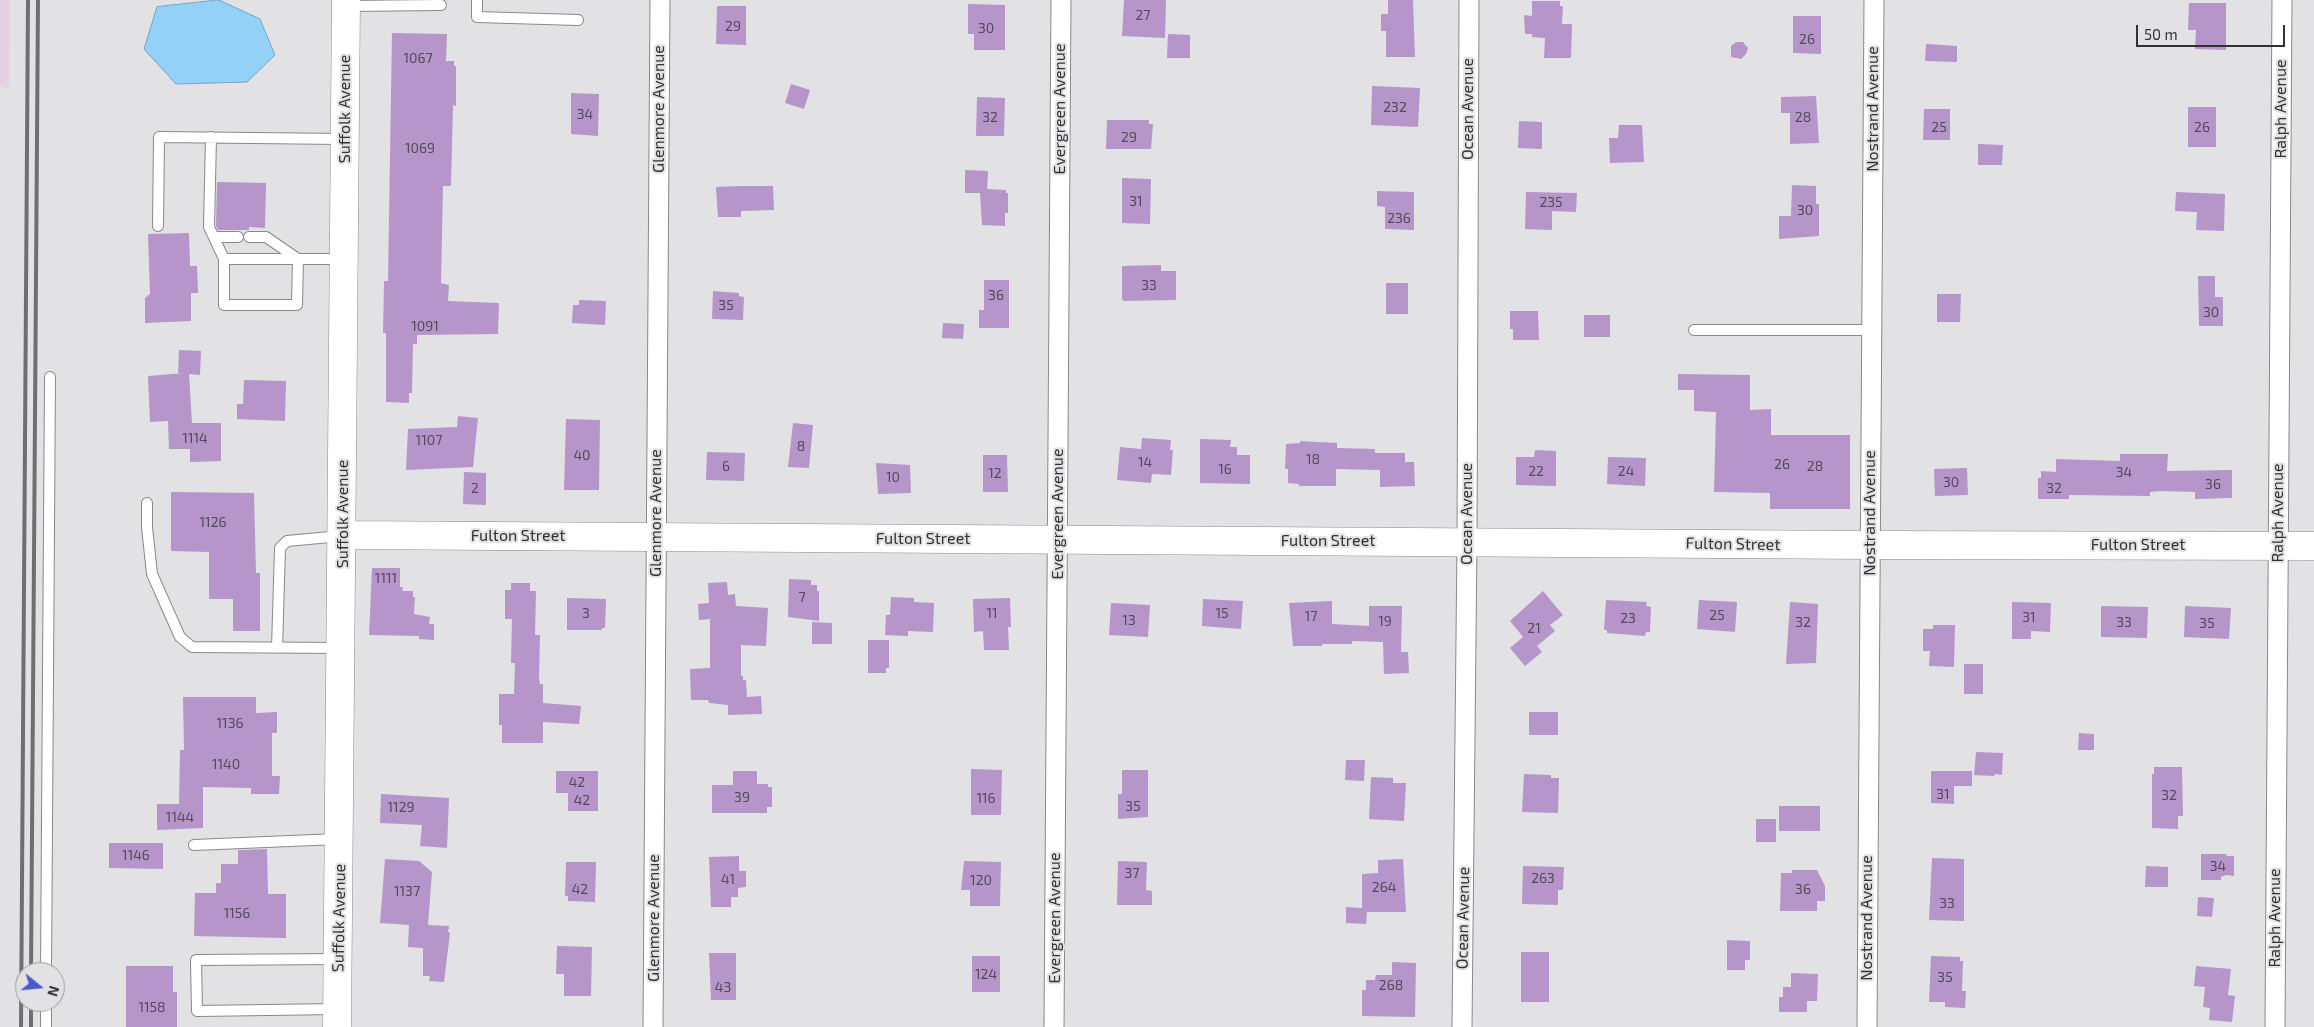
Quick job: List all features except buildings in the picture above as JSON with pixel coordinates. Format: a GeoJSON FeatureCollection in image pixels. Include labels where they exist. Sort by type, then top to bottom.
{"type":"FeatureCollection","features":[{"type":"Feature","properties":{"kind":"street","name":"Glenmore Avenue"},"geometry":{"type":"LineString","coordinates":[[653,1027],[660,0]]}},
{"type":"Feature","properties":{"kind":"street","name":"Evergreen Avenue"},"geometry":{"type":"LineString","coordinates":[[1054,1027],[1061,0]]}},
{"type":"Feature","properties":{"kind":"street","name":"Ocean Avenue"},"geometry":{"type":"LineString","coordinates":[[1462,1027],[1467,541],[1468,0]]}},
{"type":"Feature","properties":{"kind":"street","name":"Nostrand Avenue"},"geometry":{"type":"LineString","coordinates":[[1867,1027],[1874,0]]}},
{"type":"Feature","properties":{"kind":"street","name":"Ralph Avenue"},"geometry":{"type":"LineString","coordinates":[[2275,1027],[2282,0]]}},
{"type":"Feature","properties":{"kind":"street","name":"Suffolk Avenue"},"geometry":{"type":"LineString","coordinates":[[338,1018],[346,3]]}},
{"type":"Feature","properties":{"kind":"street","name":"Fulton Street"},"geometry":{"type":"LineString","coordinates":[[343,535],[2314,546]]}},
{"type":"Feature","properties":{"kind":"lane"},"geometry":{"type":"LineString","coordinates":[[477,0],[477,17],[578,20]]}},
{"type":"Feature","properties":{"kind":"lane"},"geometry":{"type":"LineString","coordinates":[[346,3],[441,5]]}},
{"type":"Feature","properties":{"kind":"lane"},"geometry":{"type":"LineString","coordinates":[[158,226],[159,136],[345,139]]}},
{"type":"Feature","properties":{"kind":"lane"},"geometry":{"type":"LineString","coordinates":[[210,136],[209,227],[224,259],[224,305],[297,305],[298,259]]}},
{"type":"Feature","properties":{"kind":"lane"},"geometry":{"type":"LineString","coordinates":[[214,237],[238,237]]}},
{"type":"Feature","properties":{"kind":"lane"},"geometry":{"type":"LineString","coordinates":[[249,237],[266,237],[298,259]]}},
{"type":"Feature","properties":{"kind":"lane"},"geometry":{"type":"LineString","coordinates":[[224,259],[344,259]]}},
{"type":"Feature","properties":{"kind":"lane"},"geometry":{"type":"LineString","coordinates":[[1694,330],[1871,330]]}},
{"type":"Feature","properties":{"kind":"lane"},"geometry":{"type":"LineString","coordinates":[[46,962],[50,377]]}},
{"type":"Feature","properties":{"kind":"lane"},"geometry":{"type":"LineString","coordinates":[[147,503],[147,527],[152,574],[180,637],[192,647],[342,648]]}},
{"type":"Feature","properties":{"kind":"lane"},"geometry":{"type":"LineString","coordinates":[[277,648],[280,548],[287,540],[343,535]]}},
{"type":"Feature","properties":{"kind":"lane"},"geometry":{"type":"LineString","coordinates":[[194,845],[339,839]]}},
{"type":"Feature","properties":{"kind":"lane"},"geometry":{"type":"LineString","coordinates":[[338,959],[196,960],[197,1011],[338,1018]]}},
{"type":"Feature","properties":{"kind":"lane"},"geometry":{"type":"LineString","coordinates":[[46,1012],[46,1027]]}},
{"type":"Feature","properties":{"kind":"shaded area"},"geometry":{"type":"Polygon","coordinates":[[[0,0],[10,0],[9,89],[0,86],[0,0]]]}},
{"type":"Feature","properties":{"kind":"water"},"geometry":{"type":"Polygon","coordinates":[[[219,0],[260,19],[275,55],[247,82],[176,84],[144,49],[157,7],[219,0]]]}},
{"type":"Feature","properties":{"kind":"railway"},"geometry":{"type":"LineString","coordinates":[[21,1027],[28,0]]}},
{"type":"Feature","properties":{"kind":"railway"},"geometry":{"type":"LineString","coordinates":[[31,962],[38,0]]}},
{"type":"Feature","properties":{"kind":"railway"},"geometry":{"type":"LineString","coordinates":[[31,1012],[31,1027]]}}]}
